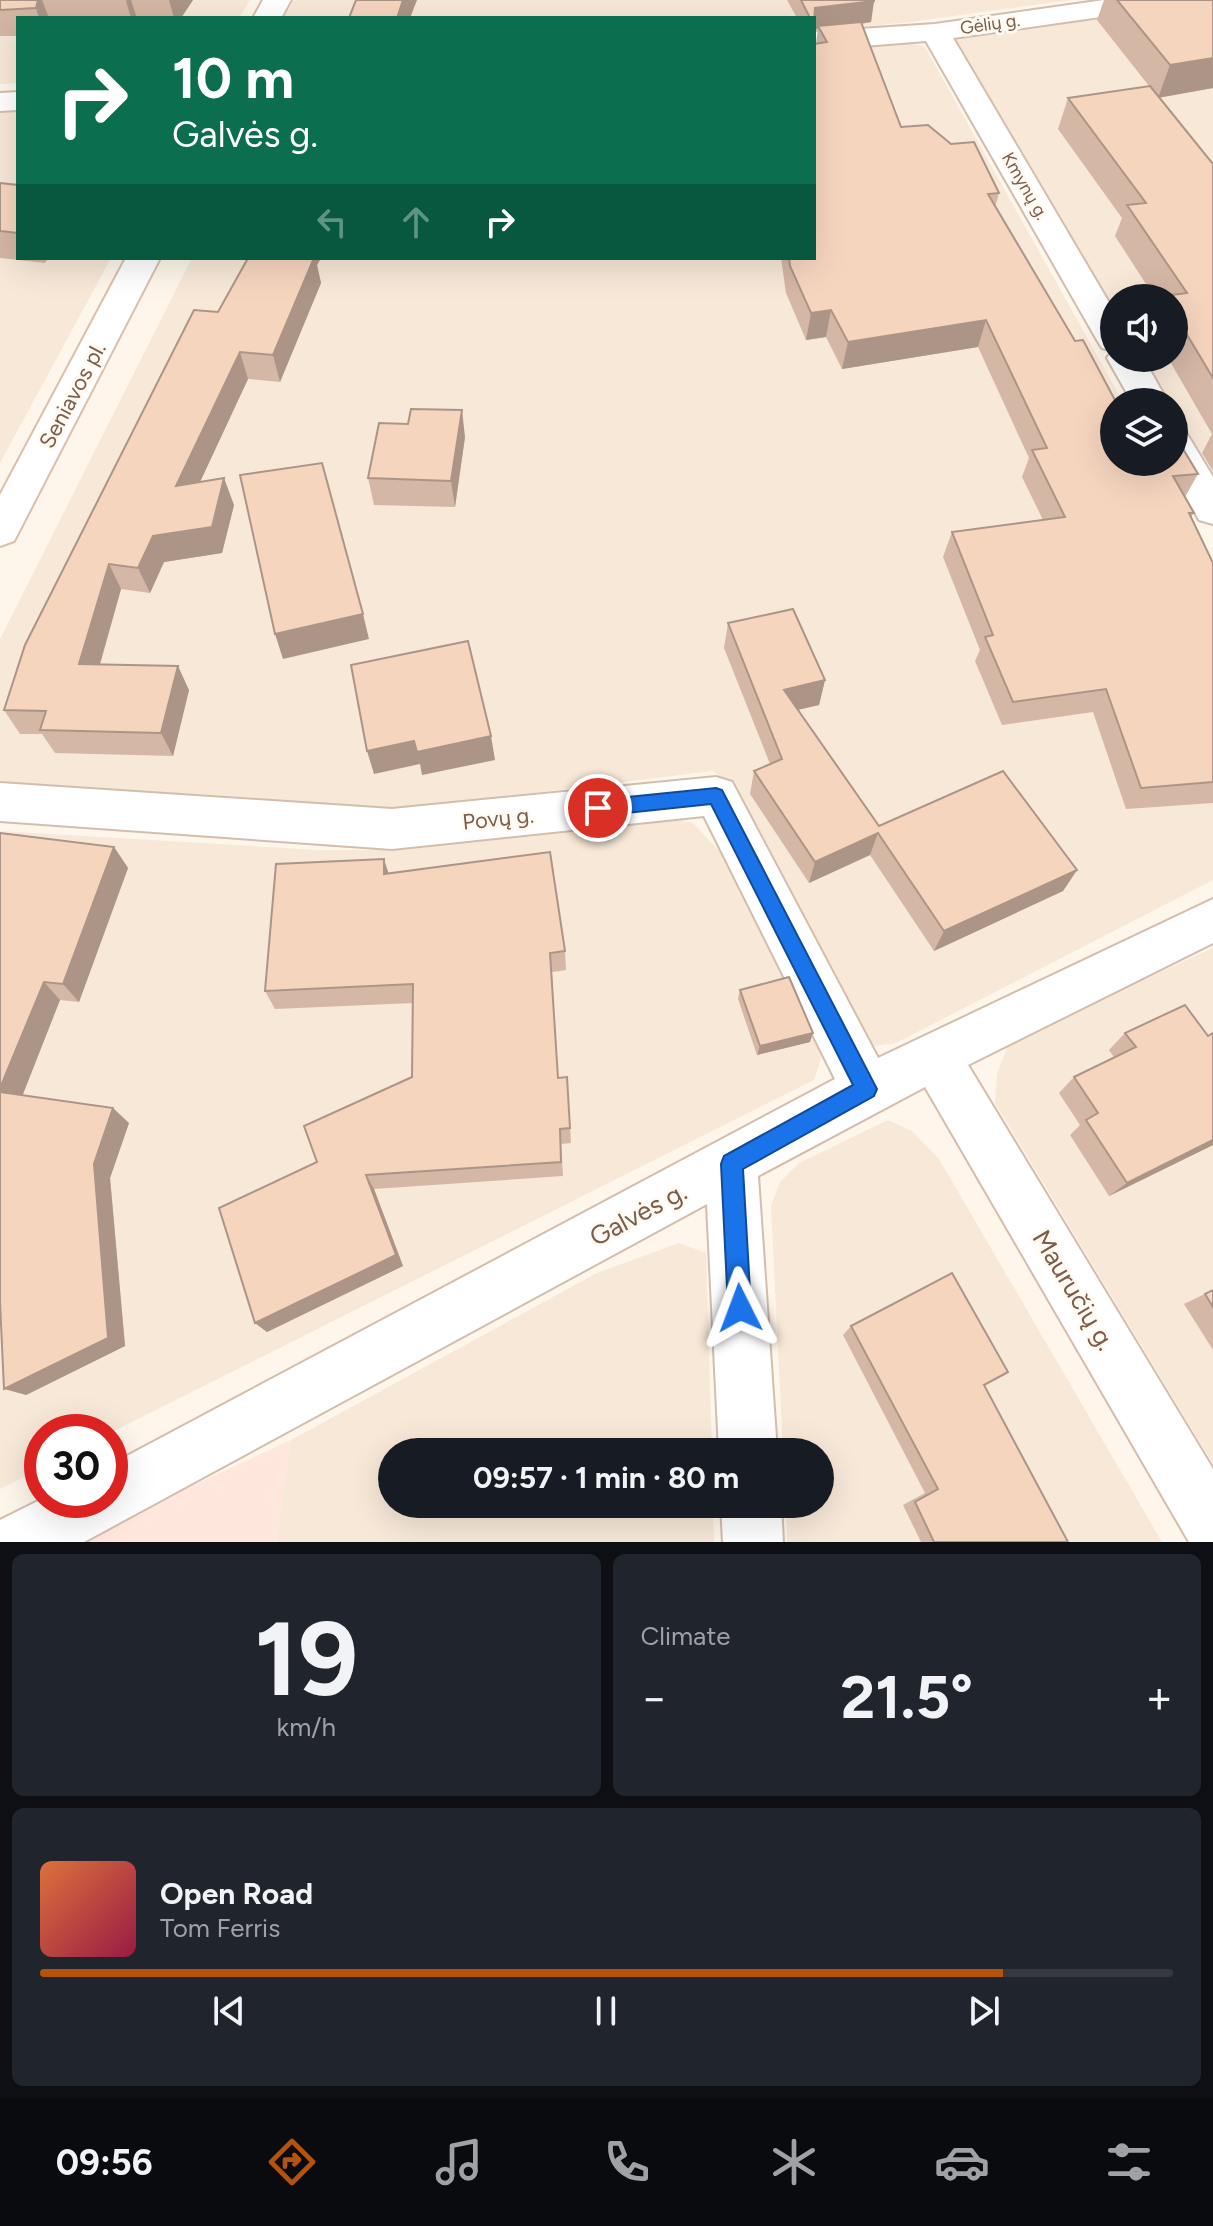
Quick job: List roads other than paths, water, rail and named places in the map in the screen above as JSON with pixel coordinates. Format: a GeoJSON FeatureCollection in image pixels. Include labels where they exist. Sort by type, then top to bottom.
{"type":"FeatureCollection","features":[{"type":"Feature","properties":{"kind":"street","name":"Gėlių g."},"geometry":{"type":"LineString","coordinates":[[816,41],[935,32],[1164,0]]}},
{"type":"Feature","properties":{"kind":"street","name":"Kmynų g."},"geometry":{"type":"LineString","coordinates":[[935,32],[1100,316]]}},
{"type":"Feature","properties":{"kind":"street","name":"Seniavos pl."},"geometry":{"type":"LineString","coordinates":[[0,531],[142,260]]}},
{"type":"Feature","properties":{"kind":"street"},"geometry":{"type":"LineString","coordinates":[[1188,467],[1213,510]]}},
{"type":"Feature","properties":{"kind":"street","name":"Povų g."},"geometry":{"type":"LineString","coordinates":[[0,802],[392,829],[716,796],[867,1089]]}},
{"type":"Feature","properties":{"kind":"street","name":"Galvės g."},"geometry":{"type":"LineString","coordinates":[[128,1487],[867,1089],[1213,920]]}},
{"type":"Feature","properties":{"kind":"street","name":"Mauručių g."},"geometry":{"type":"LineString","coordinates":[[934,1055],[1213,1525]]}},
{"type":"Feature","properties":{"kind":"street"},"geometry":{"type":"LineString","coordinates":[[731,1164],[747,1438]]}},
{"type":"Feature","properties":{"kind":"street"},"geometry":{"type":"LineString","coordinates":[[20,1542],[68,1518]]}},
{"type":"Feature","properties":{"kind":"street"},"geometry":{"type":"LineString","coordinates":[[752,1518],[753,1542]]}}]}
